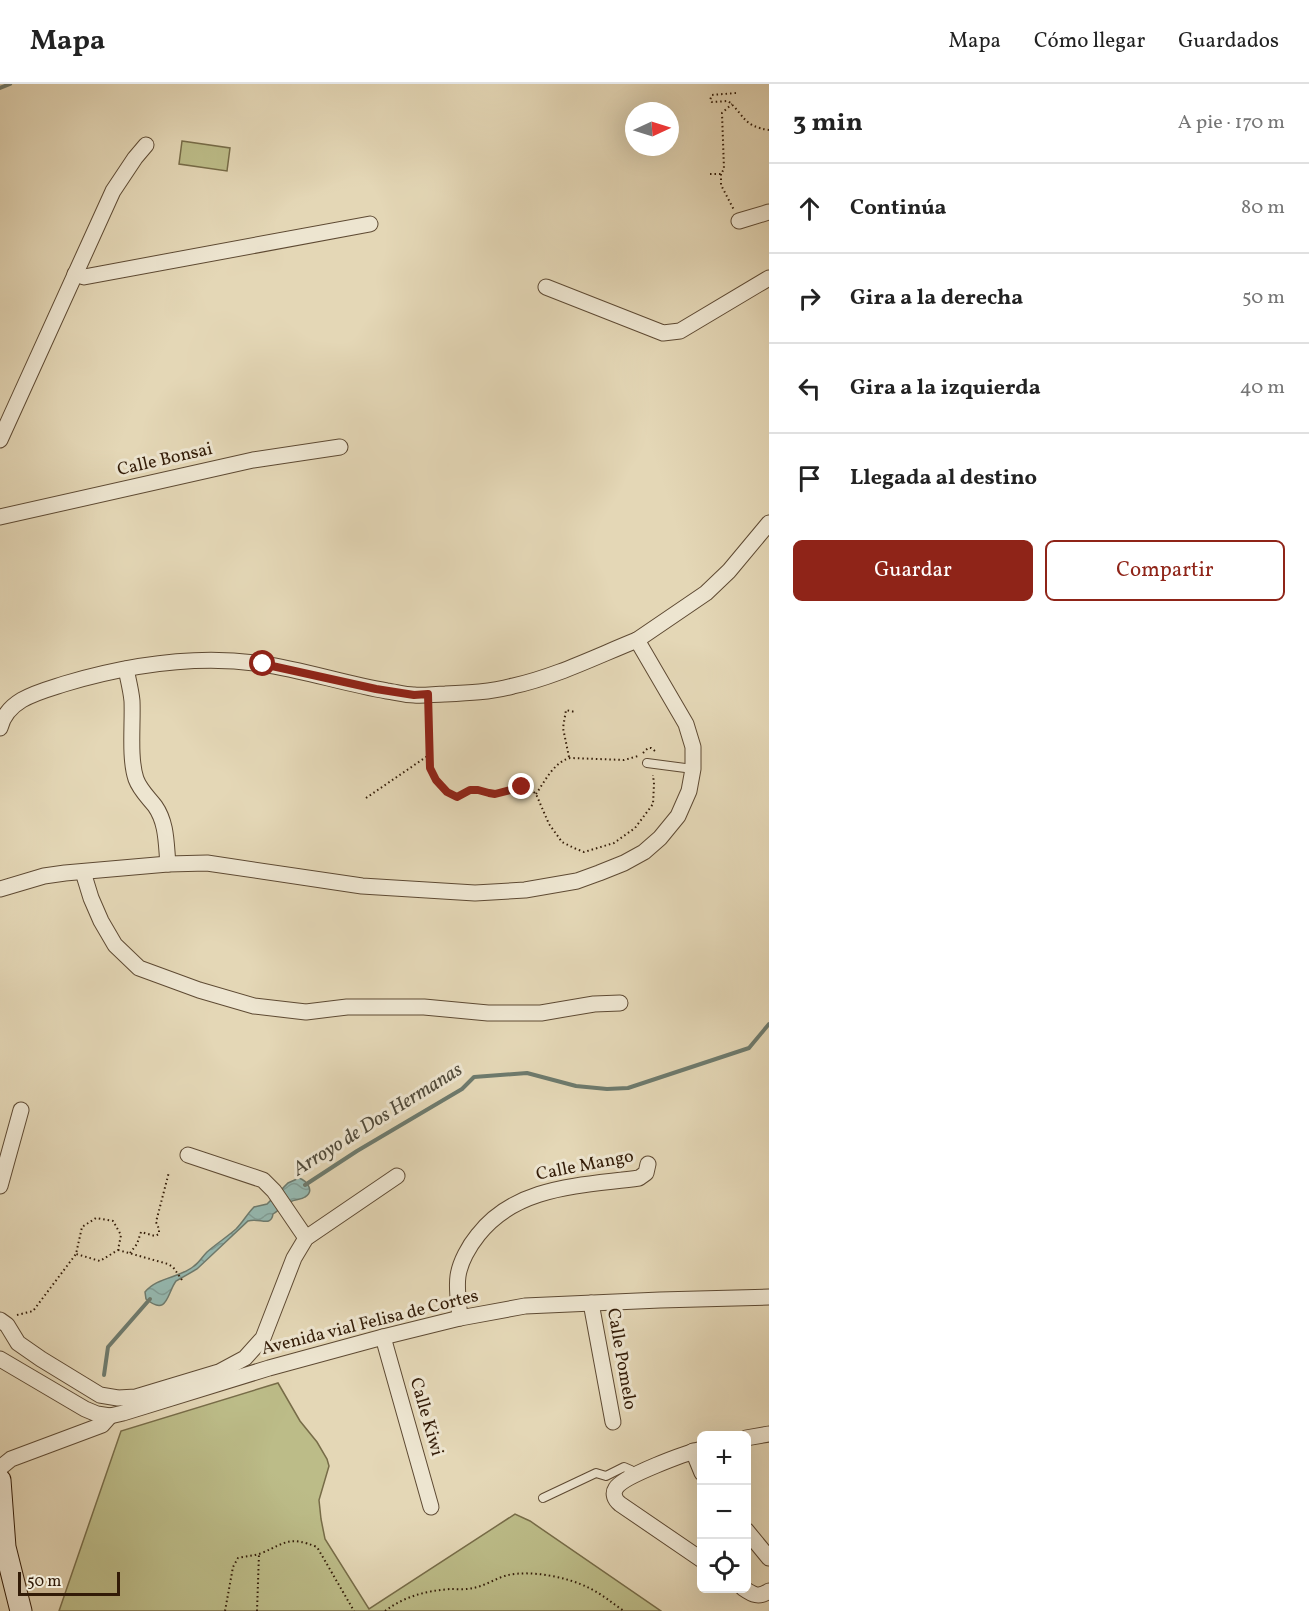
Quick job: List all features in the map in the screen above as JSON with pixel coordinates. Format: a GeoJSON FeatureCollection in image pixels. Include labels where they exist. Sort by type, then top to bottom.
{"type":"FeatureCollection","features":[{"type":"Feature","properties":{"kind":"street"},"geometry":{"type":"LineString","coordinates":[[0,440],[113,191],[146,145]]}},
{"type":"Feature","properties":{"kind":"street"},"geometry":{"type":"LineString","coordinates":[[739,221],[769,212]]}},
{"type":"Feature","properties":{"kind":"street"},"geometry":{"type":"LineString","coordinates":[[75,274],[84,277],[370,224]]}},
{"type":"Feature","properties":{"kind":"street"},"geometry":{"type":"LineString","coordinates":[[546,287],[663,333],[680,331],[769,278]]}},
{"type":"Feature","properties":{"kind":"street","name":"Calle Bonsai"},"geometry":{"type":"LineString","coordinates":[[0,517],[253,460],[340,447]]}},
{"type":"Feature","properties":{"kind":"street"},"geometry":{"type":"LineString","coordinates":[[0,728],[10,710],[23,698],[40,691],[90,676],[161,663],[197,660],[263,664],[414,695],[487,691],[514,686],[637,640],[706,593],[729,571],[769,523]]}},
{"type":"Feature","properties":{"kind":"street"},"geometry":{"type":"LineString","coordinates":[[0,885],[64,873],[207,863],[362,886],[475,893],[525,890],[553,885],[577,880],[624,863],[644,852],[660,838],[678,816],[689,791],[693,769],[693,747],[686,724],[637,640]]}},
{"type":"Feature","properties":{"kind":"street"},"geometry":{"type":"LineString","coordinates":[[126,669],[132,698],[134,767],[143,792],[162,818],[168,864]]}},
{"type":"Feature","properties":{"kind":"street"},"geometry":{"type":"LineString","coordinates":[[83,872],[101,921],[115,945],[139,968],[199,990],[254,1006],[306,1012],[347,1007],[424,1007],[488,1013],[541,1013],[594,1004],[620,1003]]}},
{"type":"Feature","properties":{"kind":"street"},"geometry":{"type":"LineString","coordinates":[[0,1186],[21,1110]]}},
{"type":"Feature","properties":{"kind":"street"},"geometry":{"type":"LineString","coordinates":[[189,1155],[263,1180],[274,1191],[306,1238]]}},
{"type":"Feature","properties":{"kind":"street","name":"Calle Mango"},"geometry":{"type":"LineString","coordinates":[[460,1318],[458,1276],[463,1261],[471,1244],[498,1215],[516,1203],[538,1194],[639,1178],[646,1173],[648,1164]]}},
{"type":"Feature","properties":{"kind":"street"},"geometry":{"type":"LineString","coordinates":[[6,1318],[7,1325],[18,1343],[100,1395],[118,1398],[136,1397],[219,1372],[245,1358],[263,1338],[294,1258],[306,1238],[397,1176]]}},
{"type":"Feature","properties":{"kind":"street","name":"Avenida vial Felisa de Cortes"},"geometry":{"type":"LineString","coordinates":[[0,1468],[12,1460],[102,1425],[110,1416],[269,1368],[460,1318],[525,1306],[769,1297]]}},
{"type":"Feature","properties":{"kind":"street","name":"Calle Pomelo"},"geometry":{"type":"LineString","coordinates":[[591,1302],[613,1422]]}},
{"type":"Feature","properties":{"kind":"street","name":"Calle Kiwi"},"geometry":{"type":"LineString","coordinates":[[383,1337],[431,1507]]}},
{"type":"Feature","properties":{"kind":"street"},"geometry":{"type":"LineString","coordinates":[[0,1359],[85,1409],[110,1416]]}},
{"type":"Feature","properties":{"kind":"street"},"geometry":{"type":"LineString","coordinates":[[751,1437],[769,1434]]}},
{"type":"Feature","properties":{"kind":"street"},"geometry":{"type":"LineString","coordinates":[[697,1450],[634,1476],[616,1488],[614,1495],[617,1502],[697,1557]]}},
{"type":"Feature","properties":{"kind":"street"},"geometry":{"type":"LineString","coordinates":[[0,1480],[5,1547],[21,1611]]}},
{"type":"Feature","properties":{"kind":"street"},"geometry":{"type":"LineString","coordinates":[[751,1535],[769,1558]]}},
{"type":"Feature","properties":{"kind":"street"},"geometry":{"type":"LineString","coordinates":[[751,1593],[759,1596],[769,1592]]}},
{"type":"Feature","properties":{"kind":"lane"},"geometry":{"type":"LineString","coordinates":[[651,763],[693,769]]}},
{"type":"Feature","properties":{"kind":"lane"},"geometry":{"type":"LineString","coordinates":[[543,1498],[596,1473],[606,1476],[624,1467],[631,1470],[634,1476]]}},
{"type":"Feature","properties":{"kind":"path"},"geometry":{"type":"LineString","coordinates":[[736,93],[710,97],[712,102],[726,101],[732,104],[745,121],[769,130]]}},
{"type":"Feature","properties":{"kind":"path"},"geometry":{"type":"LineString","coordinates":[[732,104],[722,113],[724,169],[721,174],[722,185],[739,221]]}},
{"type":"Feature","properties":{"kind":"path"},"geometry":{"type":"LineString","coordinates":[[710,174],[721,174]]}},
{"type":"Feature","properties":{"kind":"path"},"geometry":{"type":"LineString","coordinates":[[428,694],[430,768],[436,780],[447,792],[457,797],[470,790],[495,794],[522,787],[530,789],[536,794],[549,824],[562,842],[584,852],[614,843],[625,836],[635,828],[653,804],[654,784],[651,763],[655,751],[648,748],[634,759],[624,760],[570,758],[557,765],[536,794]]}},
{"type":"Feature","properties":{"kind":"path"},"geometry":{"type":"LineString","coordinates":[[570,758],[563,728],[566,710],[575,712]]}},
{"type":"Feature","properties":{"kind":"path"},"geometry":{"type":"LineString","coordinates":[[366,798],[429,755]]}},
{"type":"Feature","properties":{"kind":"path"},"geometry":{"type":"LineString","coordinates":[[130,1253],[137,1244],[141,1232],[155,1236],[159,1234],[156,1222],[169,1172]]}},
{"type":"Feature","properties":{"kind":"path"},"geometry":{"type":"LineString","coordinates":[[6,1318],[33,1311],[76,1254],[82,1227],[96,1218],[113,1221],[121,1235],[118,1250]]}},
{"type":"Feature","properties":{"kind":"path"},"geometry":{"type":"LineString","coordinates":[[76,1254],[100,1261],[118,1250],[168,1264],[182,1280]]}},
{"type":"Feature","properties":{"kind":"path"},"geometry":{"type":"LineString","coordinates":[[225,1611],[233,1567],[238,1558],[260,1554],[278,1544],[291,1541],[317,1547],[354,1611]]}},
{"type":"Feature","properties":{"kind":"path"},"geometry":{"type":"LineString","coordinates":[[257,1611],[260,1554]]}},
{"type":"Feature","properties":{"kind":"path"},"geometry":{"type":"LineString","coordinates":[[386,1611],[412,1595],[473,1588],[500,1577],[523,1573],[539,1574],[589,1587],[624,1611]]}},
{"type":"Feature","properties":{"kind":"green space"},"geometry":{"type":"Polygon","coordinates":[[[182,141],[230,148],[227,171],[179,164],[182,141]]]}},
{"type":"Feature","properties":{"kind":"green space"},"geometry":{"type":"Polygon","coordinates":[[[278,1383],[300,1421],[327,1459],[329,1466],[319,1500],[325,1539],[369,1609],[515,1514],[530,1521],[661,1611],[59,1611],[121,1431],[278,1383]]]}},
{"type":"Feature","properties":{"kind":"water"},"geometry":{"type":"Polygon","coordinates":[[[299,1178],[309,1186],[308,1195],[292,1201],[273,1214],[270,1220],[248,1221],[197,1269],[176,1281],[163,1304],[153,1304],[146,1299],[145,1292],[150,1287],[196,1265],[207,1252],[236,1229],[254,1207],[267,1204],[288,1183],[299,1178]]]}},
{"type":"Feature","properties":{"kind":"waterway"},"geometry":{"type":"LineString","coordinates":[[0,88],[10,84]]}},
{"type":"Feature","properties":{"kind":"waterway","name":"Arroyo de Dos Hermanas"},"geometry":{"type":"LineString","coordinates":[[305,1185],[357,1151],[462,1089],[474,1077],[527,1073],[576,1086],[607,1089],[628,1088],[749,1048],[769,1024]]}},
{"type":"Feature","properties":{"kind":"waterway","name":"Arroyo de Dos Hermanas"},"geometry":{"type":"LineString","coordinates":[[104,1375],[108,1347],[150,1299]]}},
{"type":"Feature","properties":{"kind":"route"},"geometry":{"type":"LineString","coordinates":[[263,664],[348,684],[414,695],[428,694],[430,768],[436,780],[447,792],[457,797],[470,790],[495,794],[522,787]]}}]}
